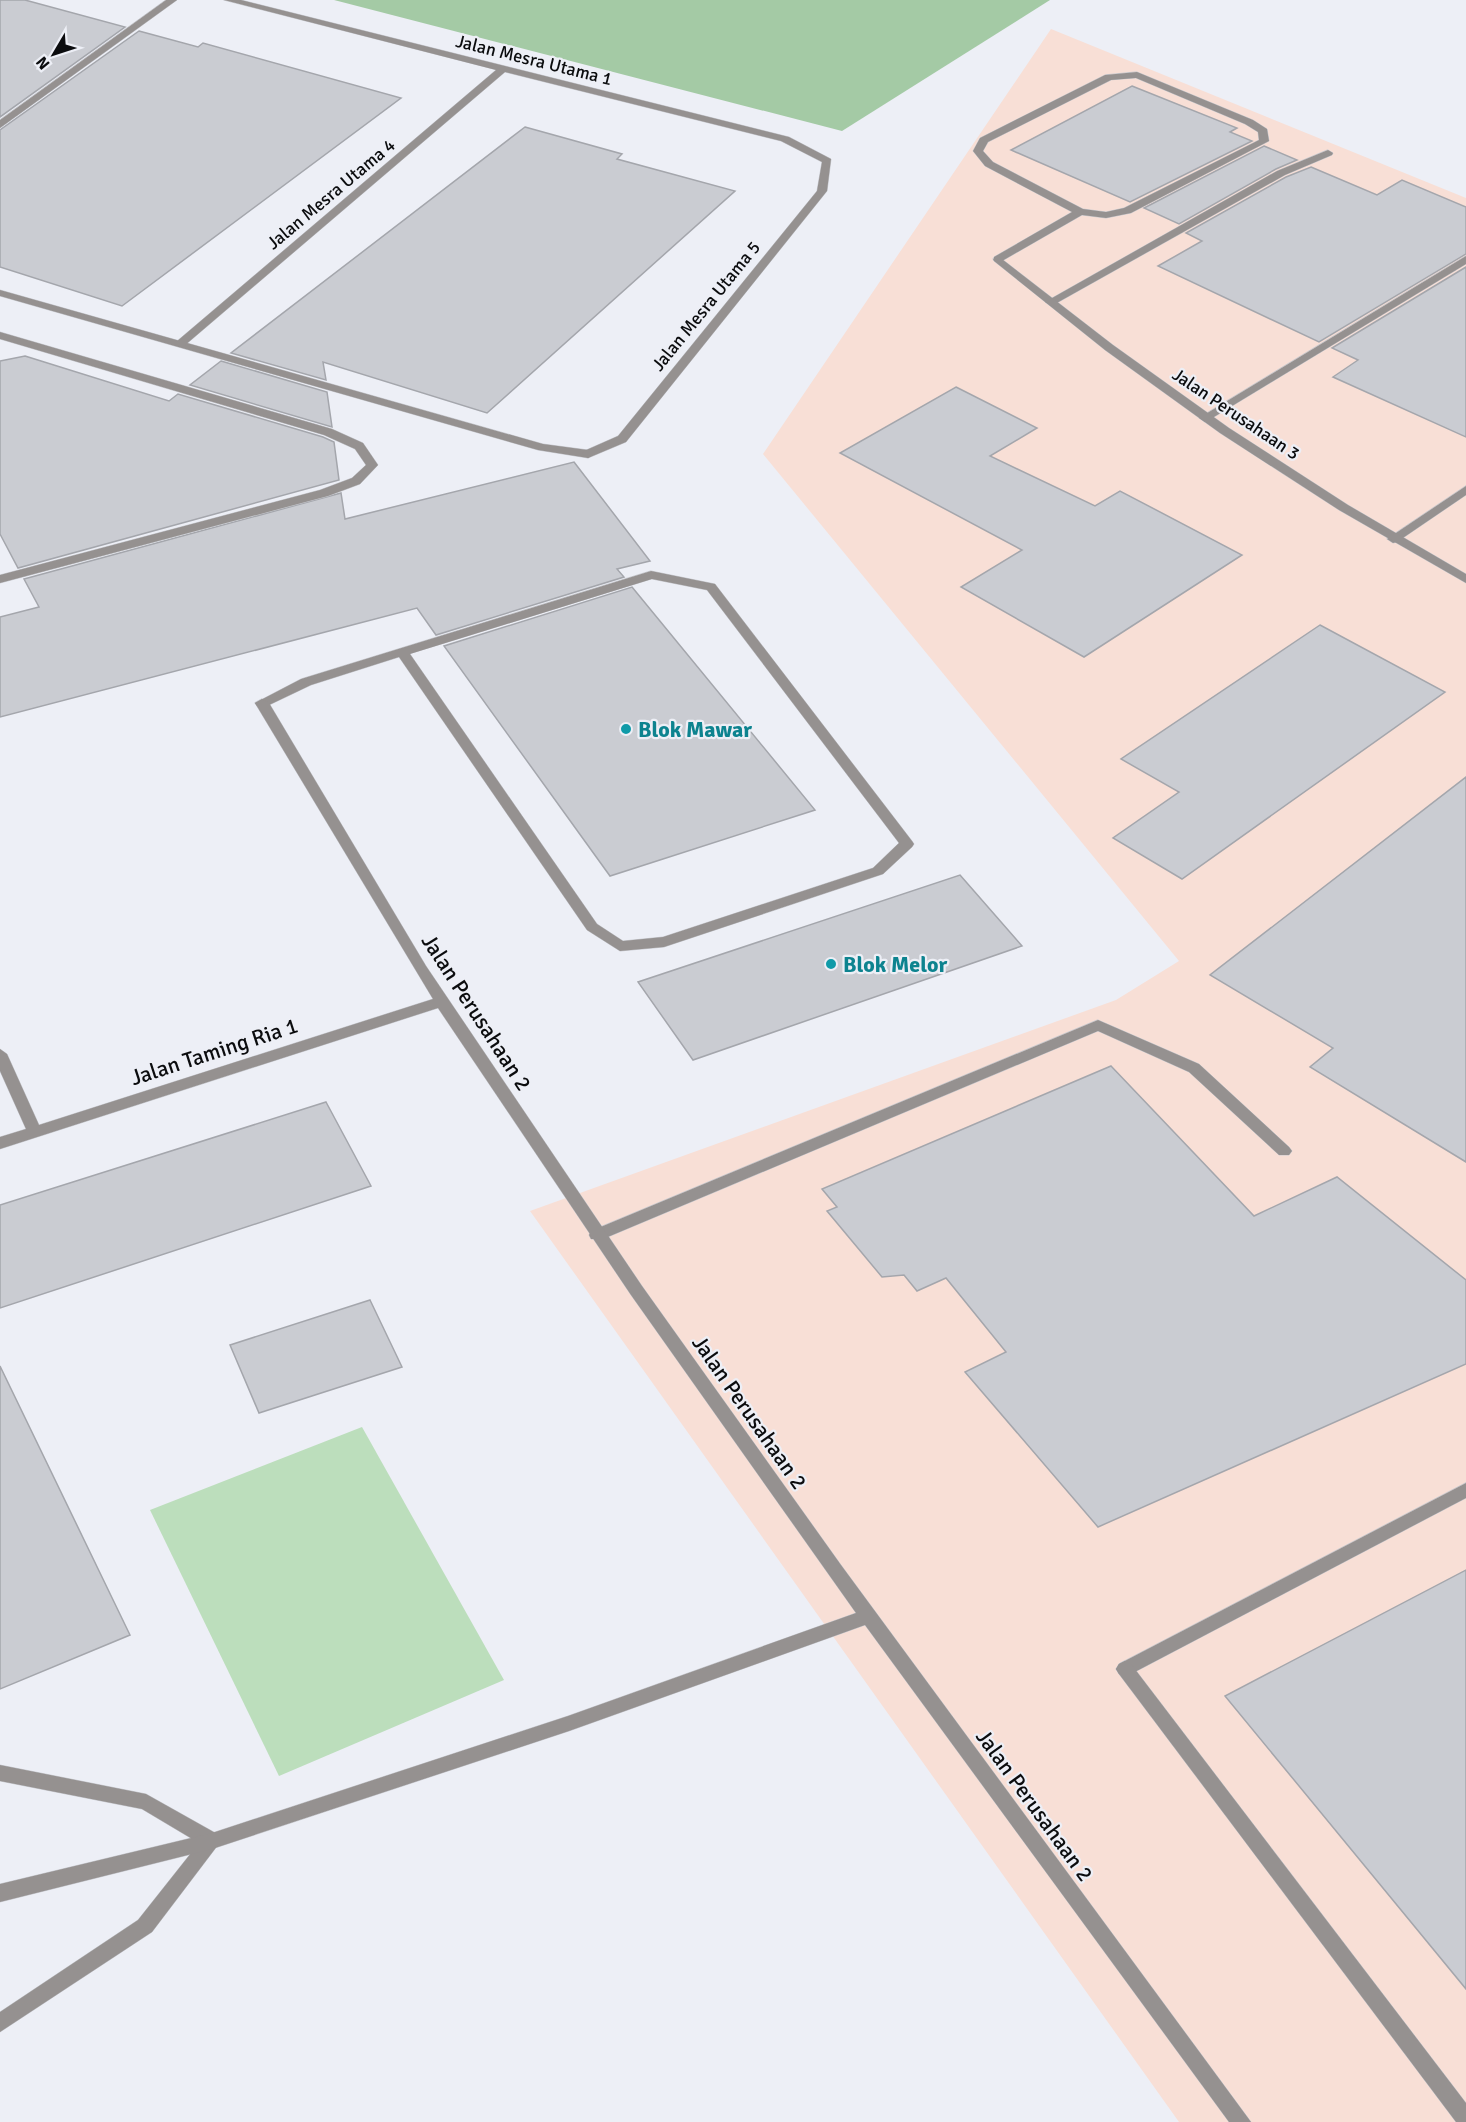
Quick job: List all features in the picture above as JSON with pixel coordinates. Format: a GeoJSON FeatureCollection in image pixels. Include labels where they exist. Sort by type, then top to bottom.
{"type":"FeatureCollection","features":[{"type":"Feature","properties":{"kind":"street"},"geometry":{"type":"LineString","coordinates":[[0,125],[172,0]]}},
{"type":"Feature","properties":{"kind":"street","name":"Jalan Mesra Utama 1"},"geometry":{"type":"LineString","coordinates":[[229,0],[785,139],[826,161]]}},
{"type":"Feature","properties":{"kind":"street","name":"Jalan Mesra Utama 4"},"geometry":{"type":"LineString","coordinates":[[180,344],[503,69]]}},
{"type":"Feature","properties":{"kind":"street"},"geometry":{"type":"LineString","coordinates":[[1137,75],[1249,122],[1263,131],[1264,141],[1127,211],[1106,214],[1080,212],[989,164],[978,151],[984,140],[1109,77],[1137,75]]}},
{"type":"Feature","properties":{"kind":"street"},"geometry":{"type":"LineString","coordinates":[[1051,302],[1281,173],[1328,153]]}},
{"type":"Feature","properties":{"kind":"street","name":"Jalan Mesra Utama 5"},"geometry":{"type":"LineString","coordinates":[[180,344],[542,447],[588,454],[622,439],[822,191],[826,161]]}},
{"type":"Feature","properties":{"kind":"street","name":"Jalan Perusahaan 3"},"geometry":{"type":"LineString","coordinates":[[1080,212],[998,259],[1051,302],[1205,418],[1393,539],[1466,579]]}},
{"type":"Feature","properties":{"kind":"street"},"geometry":{"type":"LineString","coordinates":[[1205,418],[1466,259]]}},
{"type":"Feature","properties":{"kind":"street"},"geometry":{"type":"LineString","coordinates":[[0,292],[180,344]]}},
{"type":"Feature","properties":{"kind":"street"},"geometry":{"type":"LineString","coordinates":[[0,335],[328,432],[359,446],[372,465],[356,480],[324,493],[0,579]]}},
{"type":"Feature","properties":{"kind":"street"},"geometry":{"type":"LineString","coordinates":[[1393,539],[1466,489]]}},
{"type":"Feature","properties":{"kind":"street"},"geometry":{"type":"LineString","coordinates":[[651,575],[711,587],[907,844],[878,871],[664,942],[620,946],[592,927],[402,652],[651,575]]}},
{"type":"Feature","properties":{"kind":"street","name":"Jalan Perusahaan 2"},"geometry":{"type":"LineString","coordinates":[[402,652],[306,682],[262,703],[441,1002],[597,1236],[867,1616],[1241,2122]]}},
{"type":"Feature","properties":{"kind":"street","name":"Jalan Taming Ria 1"},"geometry":{"type":"LineString","coordinates":[[0,1143],[441,1002]]}},
{"type":"Feature","properties":{"kind":"street"},"geometry":{"type":"LineString","coordinates":[[597,1236],[1098,1025],[1194,1068],[1284,1151]]}},
{"type":"Feature","properties":{"kind":"street"},"geometry":{"type":"LineString","coordinates":[[0,1054],[35,1132]]}},
{"type":"Feature","properties":{"kind":"street"},"geometry":{"type":"LineString","coordinates":[[1463,2110],[1125,1669],[1466,1490]]}},
{"type":"Feature","properties":{"kind":"street"},"geometry":{"type":"LineString","coordinates":[[0,1893],[212,1841],[569,1723],[867,1616]]}},
{"type":"Feature","properties":{"kind":"street"},"geometry":{"type":"LineString","coordinates":[[0,1773],[146,1802],[212,1841]]}},
{"type":"Feature","properties":{"kind":"street"},"geometry":{"type":"LineString","coordinates":[[0,2023],[146,1926],[212,1841]]}},
{"type":"Feature","properties":{"kind":"shaded area"},"geometry":{"type":"Polygon","coordinates":[[[1051,29],[1466,198],[1466,2122],[1179,2122],[530,1211],[1116,1000],[1179,961],[763,454],[1051,29]]]}},
{"type":"Feature","properties":{"kind":"green space"},"geometry":{"type":"Polygon","coordinates":[[[334,0],[1050,0],[842,131],[334,0]]]}},
{"type":"Feature","properties":{"kind":"green space"},"geometry":{"type":"Polygon","coordinates":[[[362,1427],[504,1680],[279,1776],[150,1510],[362,1427]]]}},
{"type":"Feature","properties":{"kind":"building"},"geometry":{"type":"Polygon","coordinates":[[[0,0],[25,0],[125,27],[0,117],[0,0]]]}},
{"type":"Feature","properties":{"kind":"building"},"geometry":{"type":"Polygon","coordinates":[[[139,31],[198,47],[203,43],[401,98],[122,306],[0,267],[0,130],[139,31]]]}},
{"type":"Feature","properties":{"kind":"building"},"geometry":{"type":"Polygon","coordinates":[[[1132,86],[1237,128],[1230,132],[1252,141],[1130,202],[1011,150],[1132,86]]]}},
{"type":"Feature","properties":{"kind":"building"},"geometry":{"type":"Polygon","coordinates":[[[525,127],[622,154],[617,159],[735,191],[487,413],[323,362],[326,380],[231,353],[525,127]]]}},
{"type":"Feature","properties":{"kind":"building"},"geometry":{"type":"Polygon","coordinates":[[[1264,146],[1297,160],[1276,169],[1179,224],[1144,208],[1264,146]]]}},
{"type":"Feature","properties":{"kind":"building"},"geometry":{"type":"Polygon","coordinates":[[[1311,167],[1377,195],[1402,180],[1466,207],[1466,254],[1319,342],[1158,266],[1202,241],[1186,233],[1286,177],[1311,167]]]}},
{"type":"Feature","properties":{"kind":"building"},"geometry":{"type":"Polygon","coordinates":[[[1466,267],[1466,437],[1333,377],[1358,360],[1332,348],[1466,267]]]}},
{"type":"Feature","properties":{"kind":"building"},"geometry":{"type":"Polygon","coordinates":[[[25,356],[169,401],[178,394],[323,437],[334,442],[339,480],[18,568],[0,534],[0,361],[25,356]]]}},
{"type":"Feature","properties":{"kind":"building"},"geometry":{"type":"Polygon","coordinates":[[[221,361],[327,392],[332,427],[190,385],[221,361]]]}},
{"type":"Feature","properties":{"kind":"building"},"geometry":{"type":"Polygon","coordinates":[[[956,387],[1037,428],[990,456],[1095,506],[1120,491],[1242,555],[1084,657],[961,587],[1022,550],[840,453],[956,387]]]}},
{"type":"Feature","properties":{"kind":"building"},"geometry":{"type":"Polygon","coordinates":[[[574,462],[650,561],[617,569],[624,577],[436,635],[417,608],[0,717],[0,617],[39,607],[24,579],[341,493],[345,519],[574,462]]]}},
{"type":"Feature","properties":{"kind":"building","name":"Blok Mawar"},"geometry":{"type":"Polygon","coordinates":[[[632,587],[815,810],[610,876],[444,646],[632,587]]]}},
{"type":"Feature","properties":{"kind":"building"},"geometry":{"type":"Polygon","coordinates":[[[1320,625],[1445,692],[1182,879],[1113,838],[1179,792],[1121,759],[1320,625]]]}},
{"type":"Feature","properties":{"kind":"building"},"geometry":{"type":"Polygon","coordinates":[[[1466,777],[1466,1162],[1310,1067],[1333,1048],[1210,975],[1466,777]]]}},
{"type":"Feature","properties":{"kind":"building","name":"Blok Melor"},"geometry":{"type":"Polygon","coordinates":[[[960,875],[1022,946],[693,1060],[638,982],[960,875]]]}},
{"type":"Feature","properties":{"kind":"building"},"geometry":{"type":"Polygon","coordinates":[[[1111,1066],[1254,1216],[1337,1177],[1466,1280],[1466,1364],[1098,1527],[965,1372],[1006,1352],[946,1278],[917,1291],[904,1275],[882,1277],[827,1211],[837,1207],[822,1189],[1111,1066]]]}},
{"type":"Feature","properties":{"kind":"building"},"geometry":{"type":"Polygon","coordinates":[[[326,1102],[371,1186],[0,1308],[0,1205],[326,1102]]]}},
{"type":"Feature","properties":{"kind":"building"},"geometry":{"type":"Polygon","coordinates":[[[370,1300],[402,1367],[259,1413],[230,1345],[370,1300]]]}},
{"type":"Feature","properties":{"kind":"building"},"geometry":{"type":"Polygon","coordinates":[[[0,1366],[130,1635],[0,1689],[0,1366]]]}},
{"type":"Feature","properties":{"kind":"building"},"geometry":{"type":"Polygon","coordinates":[[[1466,1570],[1466,1989],[1225,1696],[1466,1570]]]}},
{"type":"Feature","properties":{"kind":"place","name":"Blok Mawar"},"geometry":{"type":"Point","coordinates":[626,729]}},
{"type":"Feature","properties":{"kind":"place","name":"Blok Melor"},"geometry":{"type":"Point","coordinates":[831,964]}}]}
